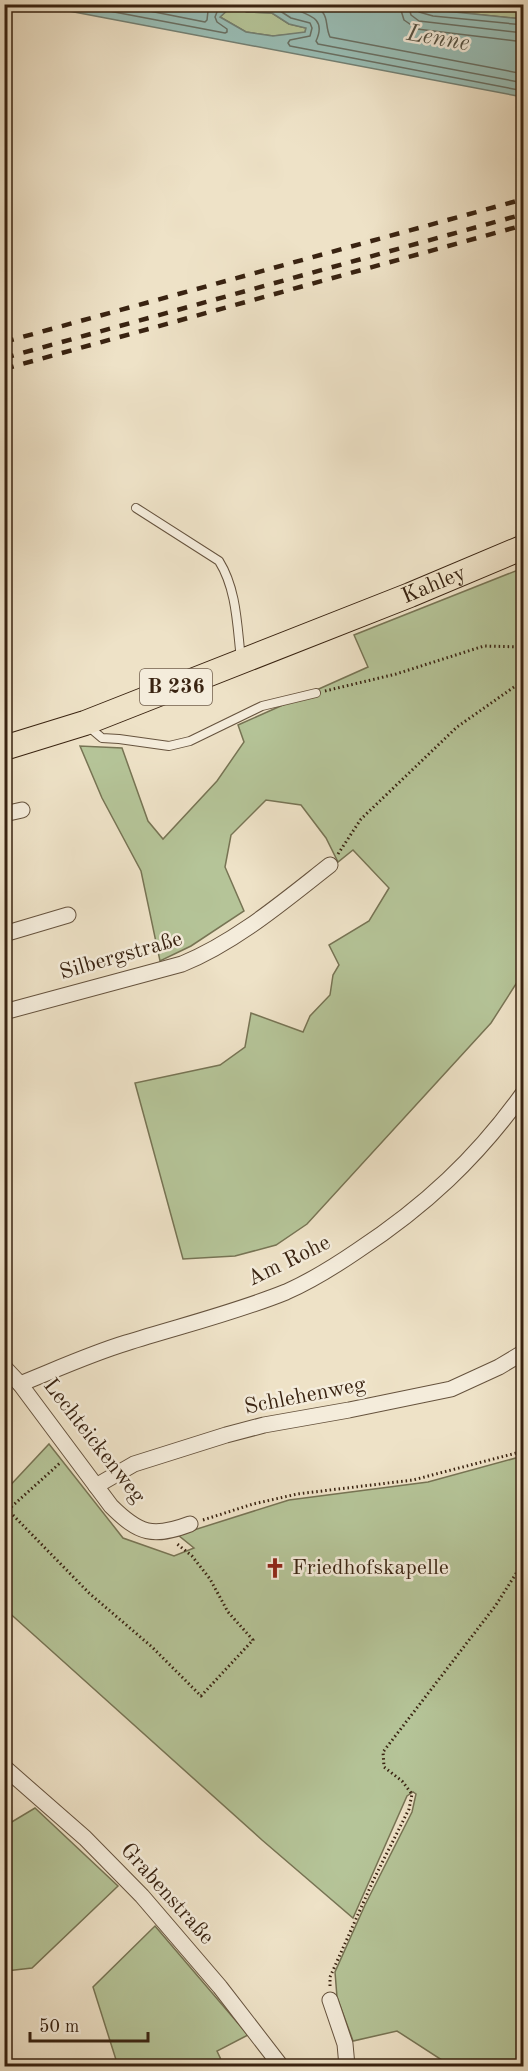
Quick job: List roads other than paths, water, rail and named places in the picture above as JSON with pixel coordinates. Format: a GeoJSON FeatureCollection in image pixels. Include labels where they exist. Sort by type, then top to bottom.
{"type":"FeatureCollection","features":[{"type":"Feature","properties":{"kind":"main road","name":"Kahley"},"geometry":{"type":"LineString","coordinates":[[241,660],[524,547]]}},
{"type":"Feature","properties":{"kind":"main road","name":"B 236"},"geometry":{"type":"LineString","coordinates":[[4,748],[85,723],[241,660]]}},
{"type":"Feature","properties":{"kind":"street"},"geometry":{"type":"LineString","coordinates":[[4,814],[22,810]]}},
{"type":"Feature","properties":{"kind":"street","name":"Silbergstraße"},"geometry":{"type":"LineString","coordinates":[[4,1012],[182,964],[202,956],[278,905],[330,865]]}},
{"type":"Feature","properties":{"kind":"street"},"geometry":{"type":"LineString","coordinates":[[4,934],[68,915]]}},
{"type":"Feature","properties":{"kind":"street","name":"Am Rohe"},"geometry":{"type":"LineString","coordinates":[[20,1384],[125,1343],[219,1316],[288,1291],[335,1266],[416,1210],[453,1176],[486,1142],[524,1092]]}},
{"type":"Feature","properties":{"kind":"street","name":"Schlehenweg"},"geometry":{"type":"LineString","coordinates":[[96,1486],[134,1464],[226,1435],[264,1425],[451,1389],[499,1367],[524,1352]]}},
{"type":"Feature","properties":{"kind":"street","name":"Lechteickenweg"},"geometry":{"type":"LineString","coordinates":[[4,1367],[20,1384],[111,1506],[126,1521],[155,1533],[164,1533],[190,1524]]}},
{"type":"Feature","properties":{"kind":"street","name":"Grabenstraße"},"geometry":{"type":"LineString","coordinates":[[4,1767],[85,1838],[135,1889],[220,1987],[281,2067]]}},
{"type":"Feature","properties":{"kind":"street"},"geometry":{"type":"LineString","coordinates":[[330,2000],[345,2044],[347,2067]]}},
{"type":"Feature","properties":{"kind":"lane"},"geometry":{"type":"LineString","coordinates":[[136,508],[219,561],[226,573],[233,595],[241,660]]}},
{"type":"Feature","properties":{"kind":"lane"},"geometry":{"type":"LineString","coordinates":[[85,723],[102,738],[169,746],[190,741],[262,706],[316,693]]}},
{"type":"Feature","properties":{"kind":"water","name":"Lenne"},"geometry":{"type":"Polygon","coordinates":[[[37,5],[409,5],[523,19],[523,97],[37,5]],[[232,6],[220,17],[246,32],[273,36],[305,32],[306,28],[289,24],[272,13],[247,12],[232,6]]]}},
{"type":"Feature","properties":{"kind":"railway"},"geometry":{"type":"LineString","coordinates":[[4,342],[524,199]]}},
{"type":"Feature","properties":{"kind":"railway"},"geometry":{"type":"LineString","coordinates":[[4,358],[524,214]]}},
{"type":"Feature","properties":{"kind":"railway"},"geometry":{"type":"LineString","coordinates":[[4,369],[524,225]]}},
{"type":"Feature","properties":{"kind":"place","name":"Friedhofskapelle"},"geometry":{"type":"Point","coordinates":[275,1568]}}]}
